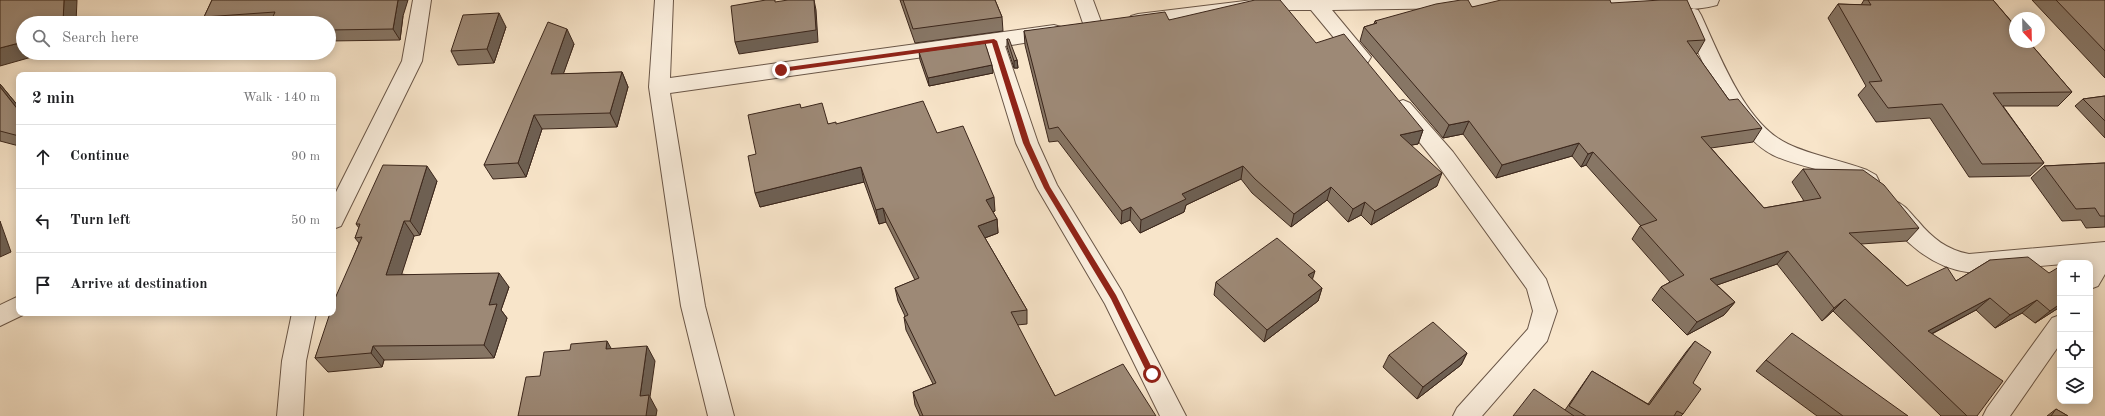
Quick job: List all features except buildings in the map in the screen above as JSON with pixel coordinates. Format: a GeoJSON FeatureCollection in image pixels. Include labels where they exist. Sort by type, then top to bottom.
{"type":"FeatureCollection","features":[{"type":"Feature","properties":{"kind":"street"},"geometry":{"type":"LineString","coordinates":[[336,214],[412,61],[422,0]]}},
{"type":"Feature","properties":{"kind":"street"},"geometry":{"type":"LineString","coordinates":[[664,0],[659,87],[693,306],[721,416]]}},
{"type":"Feature","properties":{"kind":"street"},"geometry":{"type":"LineString","coordinates":[[1084,0],[1094,27]]}},
{"type":"Feature","properties":{"kind":"street"},"geometry":{"type":"LineString","coordinates":[[659,87],[1273,4],[1544,0]]}},
{"type":"Feature","properties":{"kind":"street"},"geometry":{"type":"LineString","coordinates":[[1584,0],[1592,0]]}},
{"type":"Feature","properties":{"kind":"street"},"geometry":{"type":"LineString","coordinates":[[1604,0],[1685,2],[1710,0]]}},
{"type":"Feature","properties":{"kind":"street"},"geometry":{"type":"LineString","coordinates":[[1685,2],[1725,83],[1755,130],[1766,142],[1780,149],[1866,179],[1882,193],[1925,243],[1939,255],[1955,262],[1969,263],[2105,252]]}},
{"type":"Feature","properties":{"kind":"street"},"geometry":{"type":"LineString","coordinates":[[1316,3],[1375,74]]}},
{"type":"Feature","properties":{"kind":"street"},"geometry":{"type":"LineString","coordinates":[[994,41],[1027,143],[1048,188],[1113,297],[1173,416]]}},
{"type":"Feature","properties":{"kind":"street"},"geometry":{"type":"LineString","coordinates":[[1390,92],[1444,158],[1538,286],[1545,311],[1539,334],[1466,416]]}},
{"type":"Feature","properties":{"kind":"street"},"geometry":{"type":"LineString","coordinates":[[2093,273],[2105,252]]}},
{"type":"Feature","properties":{"kind":"street"},"geometry":{"type":"LineString","coordinates":[[0,316],[16,308]]}},
{"type":"Feature","properties":{"kind":"street"},"geometry":{"type":"LineString","coordinates":[[290,416],[294,360],[303,316]]}},
{"type":"Feature","properties":{"kind":"street"},"geometry":{"type":"LineString","coordinates":[[1996,416],[2057,329]]}},
{"type":"Feature","properties":{"kind":"route"},"geometry":{"type":"LineString","coordinates":[[781,70],[994,41],[1027,143],[1048,188],[1113,297],[1152,374]]}}]}
